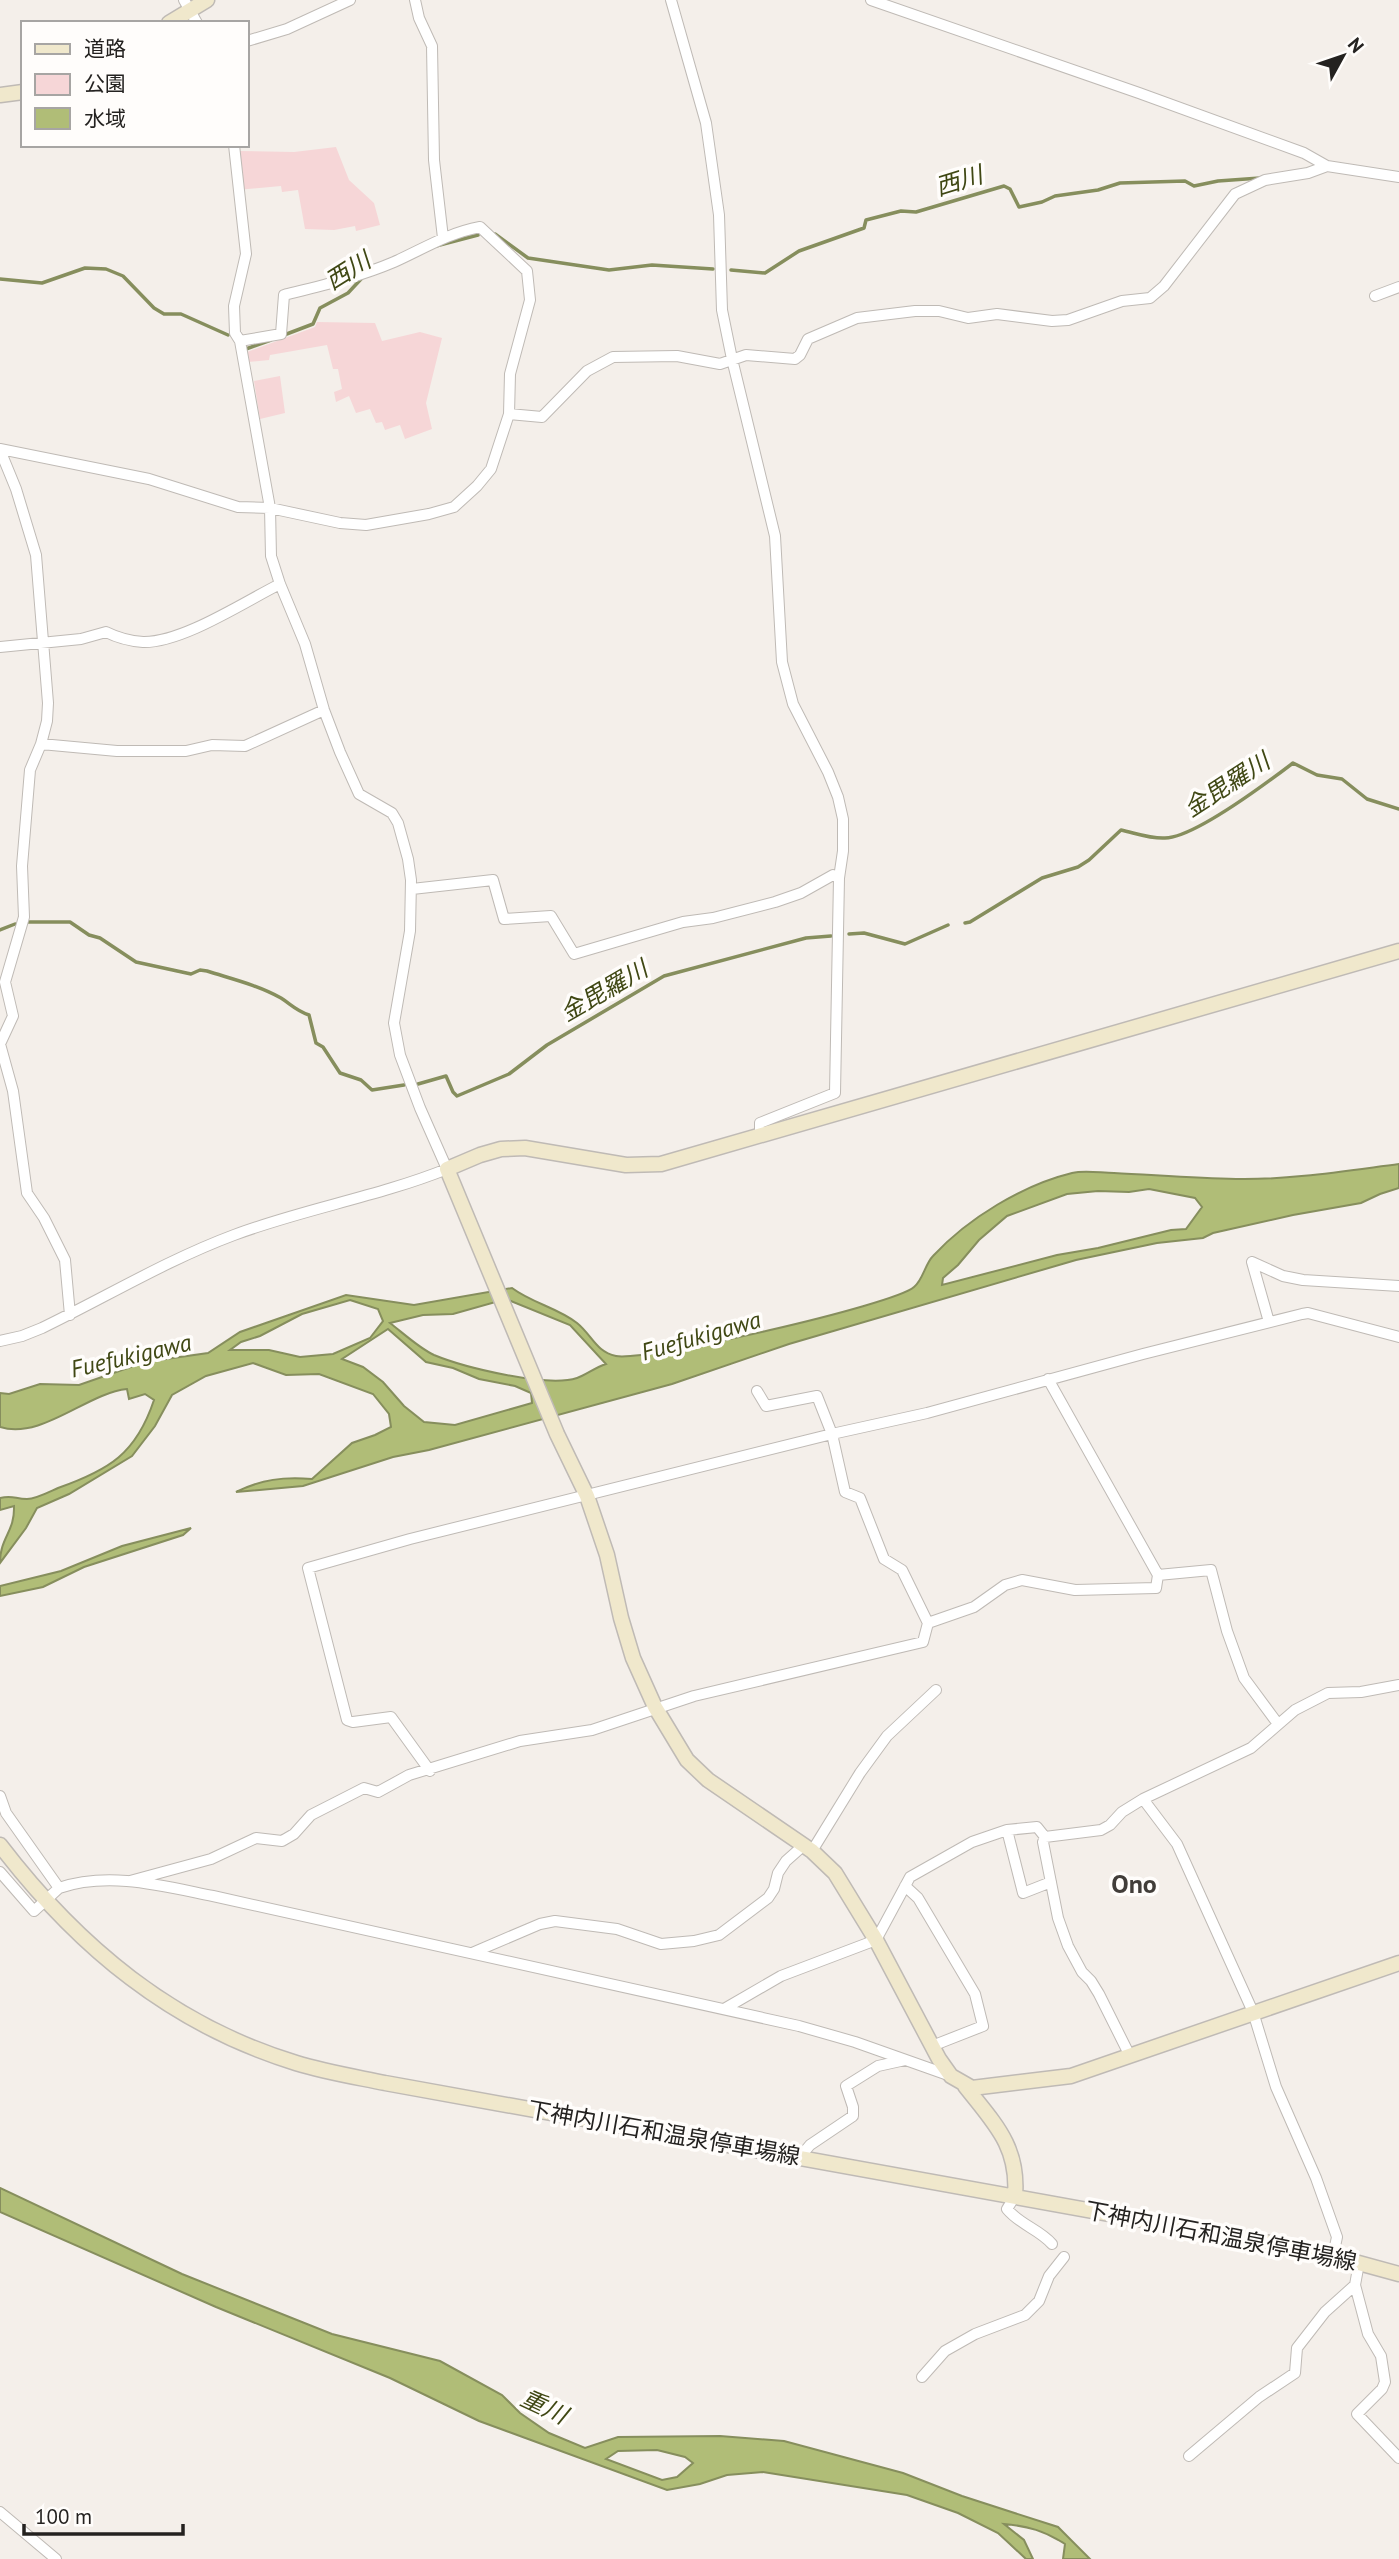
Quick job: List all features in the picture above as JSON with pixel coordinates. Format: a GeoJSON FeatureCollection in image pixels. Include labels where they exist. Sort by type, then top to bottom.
{"type":"FeatureCollection","features":[{"type":"Feature","properties":{"kind":"street"},"geometry":{"type":"LineString","coordinates":[[172,21],[207,0]]}},
{"type":"Feature","properties":{"kind":"street"},"geometry":{"type":"LineString","coordinates":[[248,41],[287,29],[351,0]]}},
{"type":"Feature","properties":{"kind":"street"},"geometry":{"type":"LineString","coordinates":[[415,0],[419,18],[432,46],[434,160],[443,238]]}},
{"type":"Feature","properties":{"kind":"street"},"geometry":{"type":"LineString","coordinates":[[671,0],[706,123],[719,215],[722,310],[775,536],[782,662],[793,704],[828,772],[843,818],[843,851],[839,878],[835,1093],[760,1123],[760,1136]]}},
{"type":"Feature","properties":{"kind":"street"},"geometry":{"type":"LineString","coordinates":[[871,0],[1304,153],[1327,166],[1399,177]]}},
{"type":"Feature","properties":{"kind":"street"},"geometry":{"type":"LineString","coordinates":[[0,95],[21,92]]}},
{"type":"Feature","properties":{"kind":"street"},"geometry":{"type":"LineString","coordinates":[[234,147],[246,254],[234,306],[235,333],[240,341],[271,508],[271,556],[305,644],[324,710],[359,794],[392,813],[398,823],[408,859],[412,889],[410,931],[394,1023],[400,1055],[419,1108],[557,1434],[587,1496],[607,1555],[633,1658],[655,1707],[687,1760],[708,1780],[808,1848],[835,1873],[876,1940],[932,2046],[951,2076]]}},
{"type":"Feature","properties":{"kind":"street"},"geometry":{"type":"LineString","coordinates":[[509,414],[542,417],[587,371],[613,357],[677,356],[720,364],[746,355],[795,359],[808,339],[857,318],[939,311],[968,318],[997,314],[1052,321],[1068,320],[1122,301],[1150,298],[1164,286],[1235,194],[1265,180],[1308,173],[1327,166]]}},
{"type":"Feature","properties":{"kind":"street"},"geometry":{"type":"LineString","coordinates":[[0,450],[149,478],[238,507],[271,508],[340,523],[366,525],[454,507],[491,469],[509,414],[510,374],[530,300],[527,271],[480,228],[443,238],[394,262],[343,280],[284,295],[281,334],[240,341]]}},
{"type":"Feature","properties":{"kind":"street"},"geometry":{"type":"LineString","coordinates":[[1375,296],[1399,287]]}},
{"type":"Feature","properties":{"kind":"street"},"geometry":{"type":"LineString","coordinates":[[0,450],[16,489],[36,555],[48,703],[41,744],[30,770],[22,866],[24,917],[5,982],[13,1016],[0,1044],[13,1091],[27,1193],[44,1218],[65,1260],[70,1315]]}},
{"type":"Feature","properties":{"kind":"street"},"geometry":{"type":"LineString","coordinates":[[0,647],[42,645],[106,632],[123,640],[145,642],[164,639],[197,627],[280,584]]}},
{"type":"Feature","properties":{"kind":"street"},"geometry":{"type":"LineString","coordinates":[[41,744],[117,751],[186,751],[212,744],[245,746],[324,710]]}},
{"type":"Feature","properties":{"kind":"street"},"geometry":{"type":"LineString","coordinates":[[412,889],[493,880],[504,919],[551,916],[574,954],[683,922],[713,918],[775,902],[801,893],[833,875],[839,878]]}},
{"type":"Feature","properties":{"kind":"street"},"geometry":{"type":"LineString","coordinates":[[0,1341],[22,1336],[70,1315],[199,1248],[274,1222],[406,1185],[501,1149],[525,1148],[626,1165],[661,1164],[1399,951]]}},
{"type":"Feature","properties":{"kind":"street"},"geometry":{"type":"LineString","coordinates":[[1269,1322],[1252,1262],[1283,1276],[1303,1280],[1399,1286]]}},
{"type":"Feature","properties":{"kind":"street"},"geometry":{"type":"LineString","coordinates":[[430,1771],[391,1717],[353,1722],[347,1720],[307,1568],[410,1539],[927,1413],[1308,1313],[1399,1336]]}},
{"type":"Feature","properties":{"kind":"street"},"geometry":{"type":"LineString","coordinates":[[928,1623],[974,1607],[1005,1585],[1022,1580],[1075,1590],[1156,1588],[1158,1575],[1048,1380]]}},
{"type":"Feature","properties":{"kind":"street"},"geometry":{"type":"LineString","coordinates":[[130,1881],[211,1858],[256,1838],[282,1841],[294,1834],[312,1815],[364,1788],[378,1792],[409,1775],[430,1771],[520,1741],[592,1730],[655,1707],[923,1642],[928,1623],[902,1570],[884,1559],[860,1498],[845,1492],[832,1434],[817,1396],[766,1406],[757,1391]]}},
{"type":"Feature","properties":{"kind":"street"},"geometry":{"type":"LineString","coordinates":[[1158,1575],[1211,1570],[1227,1631],[1244,1678],[1278,1724]]}},
{"type":"Feature","properties":{"kind":"street"},"geometry":{"type":"LineString","coordinates":[[1045,1837],[1101,1830],[1143,1799],[1251,1748],[1295,1710],[1328,1693],[1361,1692],[1399,1685]]}},
{"type":"Feature","properties":{"kind":"street"},"geometry":{"type":"LineString","coordinates":[[471,1953],[540,1924],[555,1921],[617,1929],[661,1944],[719,1935],[768,1898],[786,1861],[808,1848],[887,1736],[936,1690]]}},
{"type":"Feature","properties":{"kind":"street"},"geometry":{"type":"LineString","coordinates":[[0,1796],[6,1813],[59,1888]]}},
{"type":"Feature","properties":{"kind":"street"},"geometry":{"type":"LineString","coordinates":[[1143,1799],[1177,1844],[1254,2012],[1276,2087],[1337,2237],[1333,2256]]}},
{"type":"Feature","properties":{"kind":"street"},"geometry":{"type":"LineString","coordinates":[[724,2010],[781,1976],[876,1940],[910,1877],[972,1842],[1007,1830],[1037,1827],[1045,1837]]}},
{"type":"Feature","properties":{"kind":"street"},"geometry":{"type":"LineString","coordinates":[[1007,1830],[1023,1893],[1051,1882]]}},
{"type":"Feature","properties":{"kind":"street"},"geometry":{"type":"LineString","coordinates":[[1045,1837],[1042,1842],[1058,1917],[1068,1946],[1082,1972],[1099,1994],[1130,2056]]}},
{"type":"Feature","properties":{"kind":"street","name":"下神内川石和温泉停車場線"},"geometry":{"type":"LineString","coordinates":[[0,1845],[46,1902],[78,1936],[133,1981],[217,2032],[296,2063],[385,2083],[1333,2256],[1399,2274]]}},
{"type":"Feature","properties":{"kind":"street"},"geometry":{"type":"LineString","coordinates":[[2,1877],[34,1911],[59,1888],[87,1881],[130,1881],[213,1896],[800,2026],[951,2076],[972,2088],[1071,2076],[1399,1963]]}},
{"type":"Feature","properties":{"kind":"street"},"geometry":{"type":"LineString","coordinates":[[905,1886],[918,1898],[965,1975],[975,1994],[982,2018],[983,2026],[932,2046]]}},
{"type":"Feature","properties":{"kind":"street"},"geometry":{"type":"LineString","coordinates":[[800,2157],[810,2145],[853,2116],[846,2086],[878,2066],[905,2060]]}},
{"type":"Feature","properties":{"kind":"street"},"geometry":{"type":"LineString","coordinates":[[965,2085],[996,2123],[1010,2148],[1016,2178],[1015,2196],[1007,2209],[1013,2217],[1052,2244]]}},
{"type":"Feature","properties":{"kind":"street"},"geometry":{"type":"LineString","coordinates":[[922,2377],[945,2351],[975,2334],[1025,2315],[1039,2301],[1049,2276],[1064,2258]]}},
{"type":"Feature","properties":{"kind":"street"},"geometry":{"type":"LineString","coordinates":[[1359,2263],[1355,2285],[1368,2334],[1381,2356],[1385,2382],[1382,2389],[1357,2414],[1399,2458]]}},
{"type":"Feature","properties":{"kind":"street"},"geometry":{"type":"LineString","coordinates":[[1189,2456],[1259,2397],[1295,2373],[1297,2348],[1325,2312],[1355,2285]]}},
{"type":"Feature","properties":{"kind":"street"},"geometry":{"type":"LineString","coordinates":[[0,2512],[56,2559]]}},
{"type":"Feature","properties":{"kind":"green space"},"geometry":{"type":"Polygon","coordinates":[[[336,147],[349,180],[374,203],[380,225],[356,231],[355,226],[334,230],[305,229],[298,190],[282,192],[281,186],[237,190],[238,151],[294,152],[336,147]]]}},
{"type":"Feature","properties":{"kind":"green space"},"geometry":{"type":"Polygon","coordinates":[[[317,322],[375,323],[382,341],[420,332],[442,338],[426,403],[432,429],[405,439],[400,425],[385,430],[382,422],[376,423],[370,409],[356,413],[349,396],[336,402],[334,392],[342,389],[338,369],[333,369],[327,345],[270,355],[269,360],[248,362],[247,352],[315,327],[317,322]]]}},
{"type":"Feature","properties":{"kind":"green space"},"geometry":{"type":"Polygon","coordinates":[[[280,376],[285,413],[260,419],[254,381],[280,376]]]}},
{"type":"Feature","properties":{"kind":"water"},"geometry":{"type":"Polygon","coordinates":[[[1399,1164],[1399,1188],[1361,1203],[1293,1215],[1213,1233],[1203,1238],[1157,1243],[1076,1260],[789,1344],[672,1384],[429,1450],[393,1457],[303,1486],[236,1492],[273,1480],[312,1479],[352,1443],[391,1427],[389,1414],[373,1394],[319,1374],[286,1375],[253,1363],[206,1376],[172,1395],[155,1426],[132,1456],[69,1494],[37,1508],[0,1563],[2,1547],[14,1515],[14,1506],[0,1510],[0,1498],[34,1498],[106,1466],[118,1458],[139,1434],[154,1400],[145,1394],[129,1399],[127,1389],[112,1392],[48,1422],[16,1429],[0,1427],[0,1393],[9,1394],[40,1384],[79,1385],[145,1362],[208,1353],[240,1332],[346,1295],[414,1305],[512,1288],[570,1318],[609,1354],[636,1355],[672,1350],[818,1318],[897,1295],[914,1287],[933,1256],[979,1216],[1035,1186],[1072,1173],[1256,1179],[1399,1164]],[[1149,1189],[1067,1194],[1007,1216],[979,1240],[943,1278],[942,1285],[1057,1255],[1186,1229],[1202,1207],[1195,1198],[1149,1189]],[[506,1299],[453,1314],[423,1315],[390,1323],[434,1355],[505,1375],[563,1380],[577,1378],[606,1364],[570,1325],[506,1299]],[[350,1300],[302,1314],[260,1336],[241,1342],[230,1350],[269,1350],[300,1357],[333,1354],[370,1338],[383,1321],[378,1309],[350,1300]],[[388,1329],[342,1359],[363,1367],[383,1382],[404,1406],[424,1422],[455,1425],[532,1403],[531,1393],[515,1386],[479,1379],[453,1368],[426,1362],[388,1329]]]}},
{"type":"Feature","properties":{"kind":"water"},"geometry":{"type":"Polygon","coordinates":[[[191,1528],[183,1535],[84,1567],[43,1587],[0,1596],[0,1586],[61,1571],[122,1546],[191,1528]]]}},
{"type":"Feature","properties":{"kind":"water"},"geometry":{"type":"Polygon","coordinates":[[[0,2188],[182,2274],[332,2334],[440,2361],[502,2395],[520,2413],[549,2433],[585,2448],[618,2437],[720,2436],[784,2441],[903,2473],[962,2496],[1058,2527],[1090,2559],[1063,2559],[1065,2544],[1058,2539],[1036,2530],[1004,2524],[1024,2540],[1033,2559],[1026,2559],[998,2533],[958,2513],[907,2495],[763,2472],[727,2475],[700,2484],[667,2490],[479,2421],[390,2378],[216,2307],[0,2212],[0,2188]],[[657,2450],[618,2451],[606,2459],[662,2480],[677,2477],[693,2463],[685,2457],[657,2450]]]}},
{"type":"Feature","properties":{"kind":"waterway","name":"西川"},"geometry":{"type":"LineString","coordinates":[[731,270],[765,273],[799,251],[864,228],[866,220],[901,211],[916,212],[1004,186],[1010,189],[1019,207],[1055,196],[1098,190],[1120,183],[1185,181],[1194,186],[1260,178]]}},
{"type":"Feature","properties":{"kind":"waterway","name":"西川"},"geometry":{"type":"LineString","coordinates":[[495,234],[528,258],[609,270],[652,265],[713,269]]}},
{"type":"Feature","properties":{"kind":"waterway","name":"西川"},"geometry":{"type":"LineString","coordinates":[[436,246],[478,235]]}},
{"type":"Feature","properties":{"kind":"waterway","name":"西川"},"geometry":{"type":"LineString","coordinates":[[0,279],[42,283],[85,268],[106,269],[123,276],[154,308],[164,314],[181,314],[228,335]]}},
{"type":"Feature","properties":{"kind":"waterway","name":"西川"},"geometry":{"type":"LineString","coordinates":[[284,335],[313,324],[320,308],[348,293],[362,278]]}},
{"type":"Feature","properties":{"kind":"waterway","name":"西川"},"geometry":{"type":"LineString","coordinates":[[246,349],[271,340]]}},
{"type":"Feature","properties":{"kind":"waterway","name":"金毘羅川"},"geometry":{"type":"LineString","coordinates":[[965,923],[1042,878],[1078,867],[1121,830],[1165,838],[1194,829],[1231,808],[1293,763],[1317,775],[1342,779],[1367,799],[1399,809]]}},
{"type":"Feature","properties":{"kind":"waterway","name":"金毘羅川"},"geometry":{"type":"LineString","coordinates":[[26,922],[70,922],[136,962],[191,974],[200,970],[207,971],[263,989],[309,1015],[316,1043],[323,1047],[340,1073],[361,1080],[372,1090],[404,1085]]}},
{"type":"Feature","properties":{"kind":"waterway","name":"金毘羅川"},"geometry":{"type":"LineString","coordinates":[[0,930],[15,924]]}},
{"type":"Feature","properties":{"kind":"waterway","name":"金毘羅川"},"geometry":{"type":"LineString","coordinates":[[849,934],[864,933],[905,944],[948,925]]}},
{"type":"Feature","properties":{"kind":"waterway","name":"金毘羅川"},"geometry":{"type":"LineString","coordinates":[[418,1084],[446,1076],[457,1096],[509,1074],[547,1045],[664,976],[806,938],[831,936]]}},
{"type":"Feature","properties":{"kind":"district","name":"Ono"},"geometry":{"type":"Point","coordinates":[1134,1884]}},
{"type":"Feature","properties":{"kind":"water label","name":"Fuefukigawa"},"geometry":{"type":"Point","coordinates":[701,1336]}},
{"type":"Feature","properties":{"kind":"water label","name":"Fuefukigawa"},"geometry":{"type":"Point","coordinates":[131,1356]}},
{"type":"Feature","properties":{"kind":"water label","name":"重川"},"geometry":{"type":"Point","coordinates":[544,2407]}}]}
